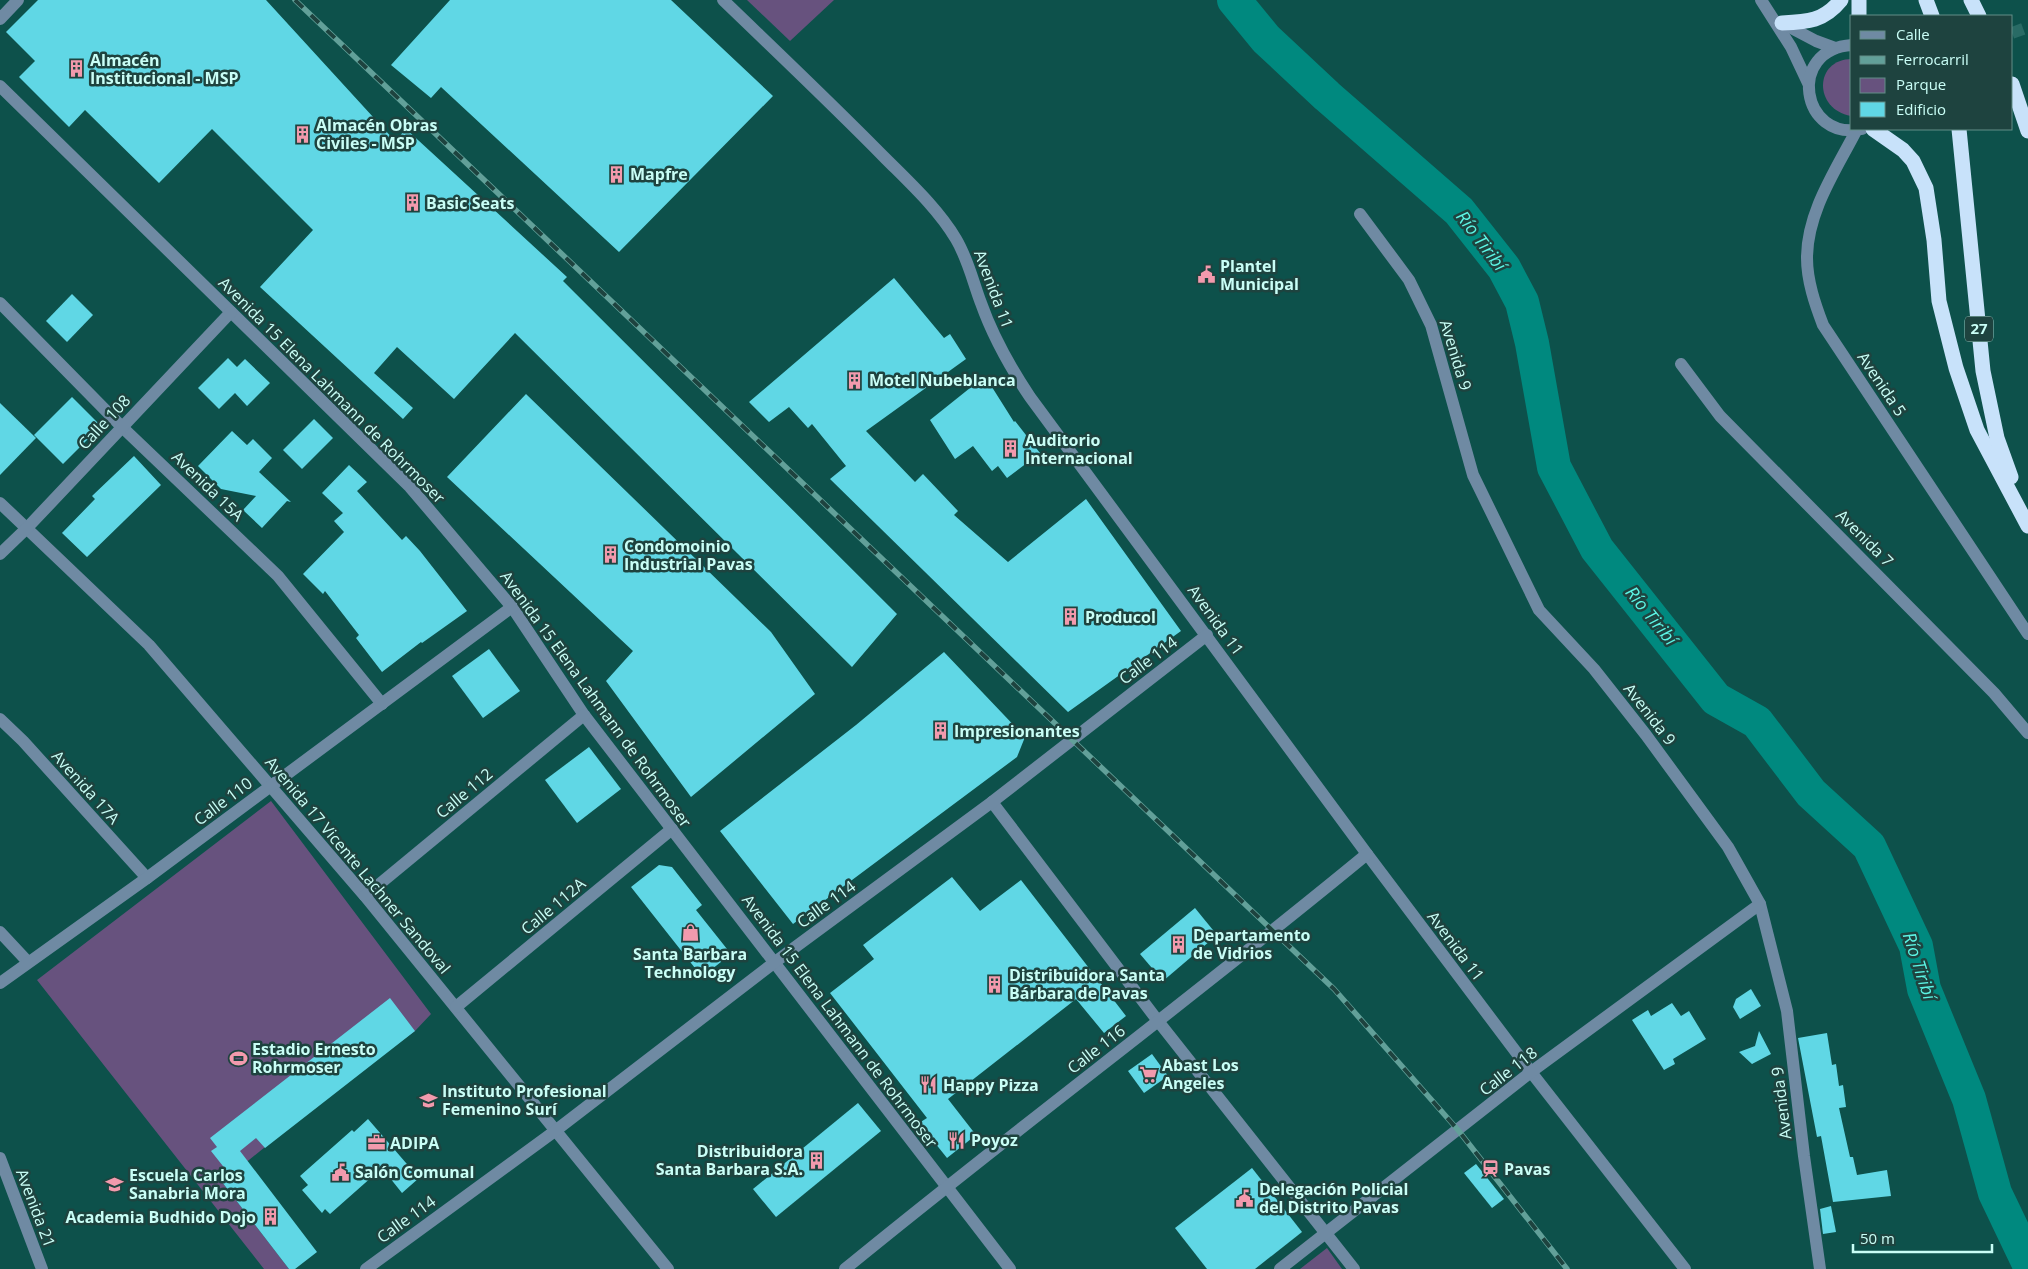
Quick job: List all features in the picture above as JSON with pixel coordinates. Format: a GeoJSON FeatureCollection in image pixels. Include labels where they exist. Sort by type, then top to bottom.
{"type":"FeatureCollection","features":[{"type":"Feature","properties":{"kind":"highway"},"geometry":{"type":"LineString","coordinates":[[1782,23],[1816,20],[1830,12],[1841,0]]}},
{"type":"Feature","properties":{"kind":"highway"},"geometry":{"type":"LineString","coordinates":[[1859,0],[1859,15]]}},
{"type":"Feature","properties":{"kind":"highway"},"geometry":{"type":"LineString","coordinates":[[1926,0],[1932,15]]}},
{"type":"Feature","properties":{"kind":"highway"},"geometry":{"type":"LineString","coordinates":[[1971,0],[1978,15]]}},
{"type":"Feature","properties":{"kind":"highway"},"geometry":{"type":"LineString","coordinates":[[2013,87],[2028,131]]}},
{"type":"Feature","properties":{"kind":"highway"},"geometry":{"type":"LineString","coordinates":[[1874,130],[1903,150],[1913,161],[1926,188],[1934,240],[1939,301],[1956,368],[1978,430],[2028,525]]}},
{"type":"Feature","properties":{"kind":"highway","name":"27"},"geometry":{"type":"LineString","coordinates":[[1959,130],[1983,371],[1997,438],[2028,525]]}},
{"type":"Feature","properties":{"kind":"street"},"geometry":{"type":"LineString","coordinates":[[0,19],[18,0]]}},
{"type":"Feature","properties":{"kind":"street","name":"Avenida 11"},"geometry":{"type":"LineString","coordinates":[[723,0],[850,122],[934,209],[956,239],[996,339],[1011,368],[1030,397],[1367,854],[1531,1072],[1684,1269]]}},
{"type":"Feature","properties":{"kind":"street"},"geometry":{"type":"LineString","coordinates":[[1761,0],[1791,46],[1808,83],[1812,105],[1825,122],[1835,127],[1850,129]]}},
{"type":"Feature","properties":{"kind":"street"},"geometry":{"type":"LineString","coordinates":[[1768,13],[1782,23],[1816,41],[1835,48]]}},
{"type":"Feature","properties":{"kind":"street"},"geometry":{"type":"LineString","coordinates":[[1808,83],[1814,66],[1826,52],[1850,45]]}},
{"type":"Feature","properties":{"kind":"street","name":"Avenida 15 Elena Lahmann de Rohrmoser"},"geometry":{"type":"LineString","coordinates":[[0,86],[410,487],[512,607],[584,715],[1010,1269]]}},
{"type":"Feature","properties":{"kind":"street","name":"Avenida 5"},"geometry":{"type":"LineString","coordinates":[[1860,130],[1826,189],[1812,222],[1807,258],[1812,297],[1823,325],[2028,634]]}},
{"type":"Feature","properties":{"kind":"street","name":"Avenida 9"},"geometry":{"type":"LineString","coordinates":[[1360,214],[1409,280],[1431,326],[1473,475],[1539,610],[1594,669],[1646,735],[1728,847],[1760,904],[1787,1011],[1804,1156],[1820,1269]]}},
{"type":"Feature","properties":{"kind":"street","name":"Avenida 15A"},"geometry":{"type":"LineString","coordinates":[[0,303],[122,427],[278,576],[382,704]]}},
{"type":"Feature","properties":{"kind":"street","name":"Calle 108"},"geometry":{"type":"LineString","coordinates":[[0,554],[27,528],[231,312]]}},
{"type":"Feature","properties":{"kind":"street","name":"Avenida 7"},"geometry":{"type":"LineString","coordinates":[[1681,364],[1720,416],[1955,652],[1994,693],[2028,733]]}},
{"type":"Feature","properties":{"kind":"street","name":"Avenida 17 Vicente Lachner Sandoval"},"geometry":{"type":"LineString","coordinates":[[0,503],[149,645],[365,896],[668,1269]]}},
{"type":"Feature","properties":{"kind":"street","name":"Calle 110"},"geometry":{"type":"LineString","coordinates":[[0,983],[147,878],[512,607]]}},
{"type":"Feature","properties":{"kind":"street","name":"Calle 114"},"geometry":{"type":"LineString","coordinates":[[366,1269],[555,1131],[775,962],[992,802],[1207,635]]}},
{"type":"Feature","properties":{"kind":"street","name":"Calle 112"},"geometry":{"type":"LineString","coordinates":[[365,896],[584,715]]}},
{"type":"Feature","properties":{"kind":"street","name":"Avenida 17A"},"geometry":{"type":"LineString","coordinates":[[0,719],[23,741],[147,878]]}},
{"type":"Feature","properties":{"kind":"street"},"geometry":{"type":"LineString","coordinates":[[992,802],[1158,1021],[1354,1269]]}},
{"type":"Feature","properties":{"kind":"street","name":"Calle 112A"},"geometry":{"type":"LineString","coordinates":[[456,1007],[672,829]]}},
{"type":"Feature","properties":{"kind":"street","name":"Calle 116"},"geometry":{"type":"LineString","coordinates":[[845,1269],[946,1186],[1274,931],[1367,854]]}},
{"type":"Feature","properties":{"kind":"street","name":"Calle 118"},"geometry":{"type":"LineString","coordinates":[[1280,1269],[1531,1072],[1760,904]]}},
{"type":"Feature","properties":{"kind":"street"},"geometry":{"type":"LineString","coordinates":[[0,932],[28,962]]}},
{"type":"Feature","properties":{"kind":"street","name":"Avenida 21"},"geometry":{"type":"LineString","coordinates":[[0,1158],[42,1269]]}},
{"type":"Feature","properties":{"kind":"green space"},"geometry":{"type":"Polygon","coordinates":[[[747,0],[834,0],[790,41],[747,0]]]}},
{"type":"Feature","properties":{"kind":"green space"},"geometry":{"type":"Polygon","coordinates":[[[1850,59],[1850,116],[1839,112],[1830,104],[1825,95],[1823,85],[1825,75],[1830,67],[1839,61],[1850,59]]]}},
{"type":"Feature","properties":{"kind":"green space","name":"Estadio Ernesto Rohrmoser"},"geometry":{"type":"Polygon","coordinates":[[[271,801],[431,1014],[415,1031],[340,1086],[222,1182],[289,1269],[264,1269],[37,980],[271,801]]]}},
{"type":"Feature","properties":{"kind":"green space"},"geometry":{"type":"Polygon","coordinates":[[[1327,1248],[1342,1269],[1300,1269],[1327,1248]]]}},
{"type":"Feature","properties":{"kind":"building"},"geometry":{"type":"Polygon","coordinates":[[[38,0],[266,0],[395,141],[406,129],[567,277],[563,281],[897,614],[852,667],[515,333],[454,399],[397,347],[374,373],[413,408],[403,419],[260,287],[313,230],[212,129],[159,183],[85,110],[69,127],[19,77],[35,61],[6,32],[38,0]]]}},
{"type":"Feature","properties":{"kind":"building","name":"Mapfre"},"geometry":{"type":"Polygon","coordinates":[[[450,0],[671,0],[773,96],[619,252],[441,87],[431,98],[391,65],[450,0]]]}},
{"type":"Feature","properties":{"kind":"building"},"geometry":{"type":"Polygon","coordinates":[[[894,278],[944,338],[950,334],[966,359],[866,431],[915,482],[923,474],[958,511],[954,515],[1008,562],[1086,499],[1181,631],[1068,712],[830,479],[846,466],[812,424],[808,428],[789,407],[769,422],[749,402],[894,278]]]}},
{"type":"Feature","properties":{"kind":"building"},"geometry":{"type":"Polygon","coordinates":[[[72,294],[93,315],[67,342],[46,321],[72,294]]]}},
{"type":"Feature","properties":{"kind":"building"},"geometry":{"type":"Polygon","coordinates":[[[228,358],[237,367],[245,359],[270,383],[247,406],[235,393],[219,409],[198,388],[228,358]]]}},
{"type":"Feature","properties":{"kind":"building"},"geometry":{"type":"Polygon","coordinates":[[[985,376],[1014,422],[1040,453],[1007,478],[998,466],[992,471],[973,446],[955,459],[930,420],[985,376]]]}},
{"type":"Feature","properties":{"kind":"building","name":"Condomoinio Industrial Pavas"},"geometry":{"type":"Polygon","coordinates":[[[526,394],[771,632],[815,694],[691,797],[606,681],[633,651],[447,477],[526,394]]]}},
{"type":"Feature","properties":{"kind":"building"},"geometry":{"type":"Polygon","coordinates":[[[72,397],[101,426],[63,464],[34,435],[72,397]]]}},
{"type":"Feature","properties":{"kind":"building"},"geometry":{"type":"Polygon","coordinates":[[[0,403],[36,438],[0,475],[0,403]]]}},
{"type":"Feature","properties":{"kind":"building"},"geometry":{"type":"Polygon","coordinates":[[[314,419],[333,438],[302,469],[283,450],[314,419]]]}},
{"type":"Feature","properties":{"kind":"building"},"geometry":{"type":"Polygon","coordinates":[[[232,431],[247,445],[253,439],[272,458],[259,472],[291,502],[287,501],[262,528],[243,510],[256,496],[221,489],[198,466],[232,431]]]}},
{"type":"Feature","properties":{"kind":"building"},"geometry":{"type":"Polygon","coordinates":[[[134,456],[161,485],[87,557],[62,533],[95,499],[92,496],[134,456]]]}},
{"type":"Feature","properties":{"kind":"building"},"geometry":{"type":"Polygon","coordinates":[[[349,465],[367,482],[357,491],[402,540],[406,536],[420,551],[467,611],[421,642],[382,672],[356,638],[359,635],[325,591],[323,594],[303,574],[344,532],[334,521],[343,513],[322,493],[349,465]]]}},
{"type":"Feature","properties":{"kind":"building"},"geometry":{"type":"Polygon","coordinates":[[[489,649],[520,691],[483,718],[452,676],[489,649]]]}},
{"type":"Feature","properties":{"kind":"building"},"geometry":{"type":"Polygon","coordinates":[[[944,652],[1025,737],[1017,757],[793,924],[720,831],[856,725],[944,652]]]}},
{"type":"Feature","properties":{"kind":"building"},"geometry":{"type":"Polygon","coordinates":[[[589,747],[621,789],[577,823],[545,780],[589,747]]]}},
{"type":"Feature","properties":{"kind":"building","name":"Santa Barbara Technology"},"geometry":{"type":"Polygon","coordinates":[[[659,865],[672,867],[702,905],[696,910],[731,954],[702,977],[631,887],[659,865]]]}},
{"type":"Feature","properties":{"kind":"building","name":"Distribuidora Santa Bárbara de Pavas"},"geometry":{"type":"Polygon","coordinates":[[[952,877],[980,911],[1021,880],[1126,1016],[1104,1033],[1076,999],[948,1099],[976,1135],[947,1158],[919,1123],[927,1118],[830,993],[874,959],[863,945],[952,877]]]}},
{"type":"Feature","properties":{"kind":"building","name":"Departamento de Vidrios"},"geometry":{"type":"Polygon","coordinates":[[[1195,908],[1217,935],[1163,981],[1140,954],[1195,908]]]}},
{"type":"Feature","properties":{"kind":"building"},"geometry":{"type":"Polygon","coordinates":[[[1751,989],[1761,1006],[1740,1019],[1733,1007],[1736,999],[1751,989]]]}},
{"type":"Feature","properties":{"kind":"building"},"geometry":{"type":"Polygon","coordinates":[[[390,998],[415,1031],[265,1148],[256,1138],[240,1151],[317,1252],[295,1269],[289,1269],[222,1182],[230,1175],[211,1151],[217,1147],[210,1138],[390,998]]]}},
{"type":"Feature","properties":{"kind":"building"},"geometry":{"type":"Polygon","coordinates":[[[1672,1003],[1681,1016],[1689,1011],[1706,1039],[1673,1059],[1675,1064],[1664,1070],[1632,1020],[1648,1010],[1651,1016],[1672,1003]]]}},
{"type":"Feature","properties":{"kind":"building"},"geometry":{"type":"Polygon","coordinates":[[[1759,1031],[1771,1054],[1752,1064],[1739,1052],[1755,1046],[1759,1031]]]}},
{"type":"Feature","properties":{"kind":"building"},"geometry":{"type":"Polygon","coordinates":[[[1827,1033],[1832,1065],[1836,1064],[1839,1086],[1843,1085],[1846,1107],[1839,1108],[1850,1157],[1853,1157],[1857,1175],[1887,1170],[1891,1196],[1833,1202],[1821,1136],[1817,1137],[1798,1038],[1827,1033]]]}},
{"type":"Feature","properties":{"kind":"building","name":"Abast Los Angeles"},"geometry":{"type":"Polygon","coordinates":[[[1152,1054],[1168,1076],[1144,1093],[1128,1071],[1152,1054]]]}},
{"type":"Feature","properties":{"kind":"building","name":"Distribuidora Santa Barbara S.A."},"geometry":{"type":"Polygon","coordinates":[[[858,1103],[881,1131],[776,1217],[753,1189],[858,1103]]]}},
{"type":"Feature","properties":{"kind":"building","name":"Salón Comunal"},"geometry":{"type":"Polygon","coordinates":[[[368,1119],[419,1178],[402,1193],[382,1168],[330,1214],[325,1209],[322,1213],[302,1190],[308,1185],[300,1176],[352,1130],[354,1132],[368,1119]]]}},
{"type":"Feature","properties":{"kind":"building"},"geometry":{"type":"Polygon","coordinates":[[[1476,1164],[1504,1199],[1492,1208],[1464,1173],[1476,1164]]]}},
{"type":"Feature","properties":{"kind":"building","name":"Delegación Policial del Distrito Pavas"},"geometry":{"type":"Polygon","coordinates":[[[1252,1168],[1302,1232],[1255,1269],[1207,1269],[1175,1228],[1252,1168]]]}},
{"type":"Feature","properties":{"kind":"building"},"geometry":{"type":"Polygon","coordinates":[[[1831,1206],[1836,1232],[1823,1234],[1820,1209],[1831,1206]]]}},
{"type":"Feature","properties":{"kind":"waterway","name":"Río Tiribí"},"geometry":{"type":"LineString","coordinates":[[1234,0],[1266,39],[1327,96],[1459,211],[1504,268],[1522,302],[1532,343],[1554,467],[1597,549],[1716,699],[1757,722],[1811,793],[1869,846],[1916,946],[1924,989],[1969,1099],[1995,1193],[2028,1262]]}},
{"type":"Feature","properties":{"kind":"tunnel"},"geometry":{"type":"LineString","coordinates":[[2013,33],[2028,27]]}},
{"type":"Feature","properties":{"kind":"railway"},"geometry":{"type":"LineString","coordinates":[[295,0],[1334,989],[1458,1130],[1567,1269]]}},
{"type":"Feature","properties":{"kind":"place","name":"Almacén Institucional - MSP"},"geometry":{"type":"Point","coordinates":[76,69]}},
{"type":"Feature","properties":{"kind":"place","name":"Almacén Obras Civiles - MSP"},"geometry":{"type":"Point","coordinates":[302,134]}},
{"type":"Feature","properties":{"kind":"place","name":"Mapfre"},"geometry":{"type":"Point","coordinates":[616,174]}},
{"type":"Feature","properties":{"kind":"place","name":"Basic Seats"},"geometry":{"type":"Point","coordinates":[412,203]}},
{"type":"Feature","properties":{"kind":"place","name":"Plantel Municipal"},"geometry":{"type":"Point","coordinates":[1206,275]}},
{"type":"Feature","properties":{"kind":"place","name":"Motel Nubeblanca"},"geometry":{"type":"Point","coordinates":[855,380]}},
{"type":"Feature","properties":{"kind":"place","name":"Auditorio Internacional"},"geometry":{"type":"Point","coordinates":[1011,449]}},
{"type":"Feature","properties":{"kind":"place","name":"Condomoinio Industrial Pavas"},"geometry":{"type":"Point","coordinates":[610,555]}},
{"type":"Feature","properties":{"kind":"place","name":"Producol"},"geometry":{"type":"Point","coordinates":[1071,617]}},
{"type":"Feature","properties":{"kind":"place","name":"Impresionantes"},"geometry":{"type":"Point","coordinates":[940,731]}},
{"type":"Feature","properties":{"kind":"place","name":"Santa Barbara Technology"},"geometry":{"type":"Point","coordinates":[690,932]}},
{"type":"Feature","properties":{"kind":"place","name":"Departamento de Vidrios"},"geometry":{"type":"Point","coordinates":[1179,944]}},
{"type":"Feature","properties":{"kind":"place","name":"Distribuidora Santa Bárbara de Pavas"},"geometry":{"type":"Point","coordinates":[995,984]}},
{"type":"Feature","properties":{"kind":"place","name":"Estadio Ernesto Rohrmoser"},"geometry":{"type":"Point","coordinates":[238,1058]}},
{"type":"Feature","properties":{"kind":"place","name":"Abast Los Angeles"},"geometry":{"type":"Point","coordinates":[1148,1074]}},
{"type":"Feature","properties":{"kind":"place","name":"Happy Pizza"},"geometry":{"type":"Point","coordinates":[929,1085]}},
{"type":"Feature","properties":{"kind":"place","name":"Instituto Profesional Femenino Surí"},"geometry":{"type":"Point","coordinates":[428,1100]}},
{"type":"Feature","properties":{"kind":"place","name":"Poyoz"},"geometry":{"type":"Point","coordinates":[957,1140]}},
{"type":"Feature","properties":{"kind":"place","name":"ADIPA"},"geometry":{"type":"Point","coordinates":[376,1143]}},
{"type":"Feature","properties":{"kind":"place","name":"Distribuidora Santa Barbara S.A."},"geometry":{"type":"Point","coordinates":[817,1160]}},
{"type":"Feature","properties":{"kind":"place","name":"Pavas"},"geometry":{"type":"Point","coordinates":[1490,1169]}},
{"type":"Feature","properties":{"kind":"place","name":"Salón Comunal"},"geometry":{"type":"Point","coordinates":[341,1172]}},
{"type":"Feature","properties":{"kind":"place","name":"Escuela Carlos Sanabria Mora"},"geometry":{"type":"Point","coordinates":[115,1184]}},
{"type":"Feature","properties":{"kind":"place","name":"Delegación Policial del Distrito Pavas"},"geometry":{"type":"Point","coordinates":[1245,1198]}},
{"type":"Feature","properties":{"kind":"place","name":"Academia Budhido Dojo"},"geometry":{"type":"Point","coordinates":[270,1217]}}]}
